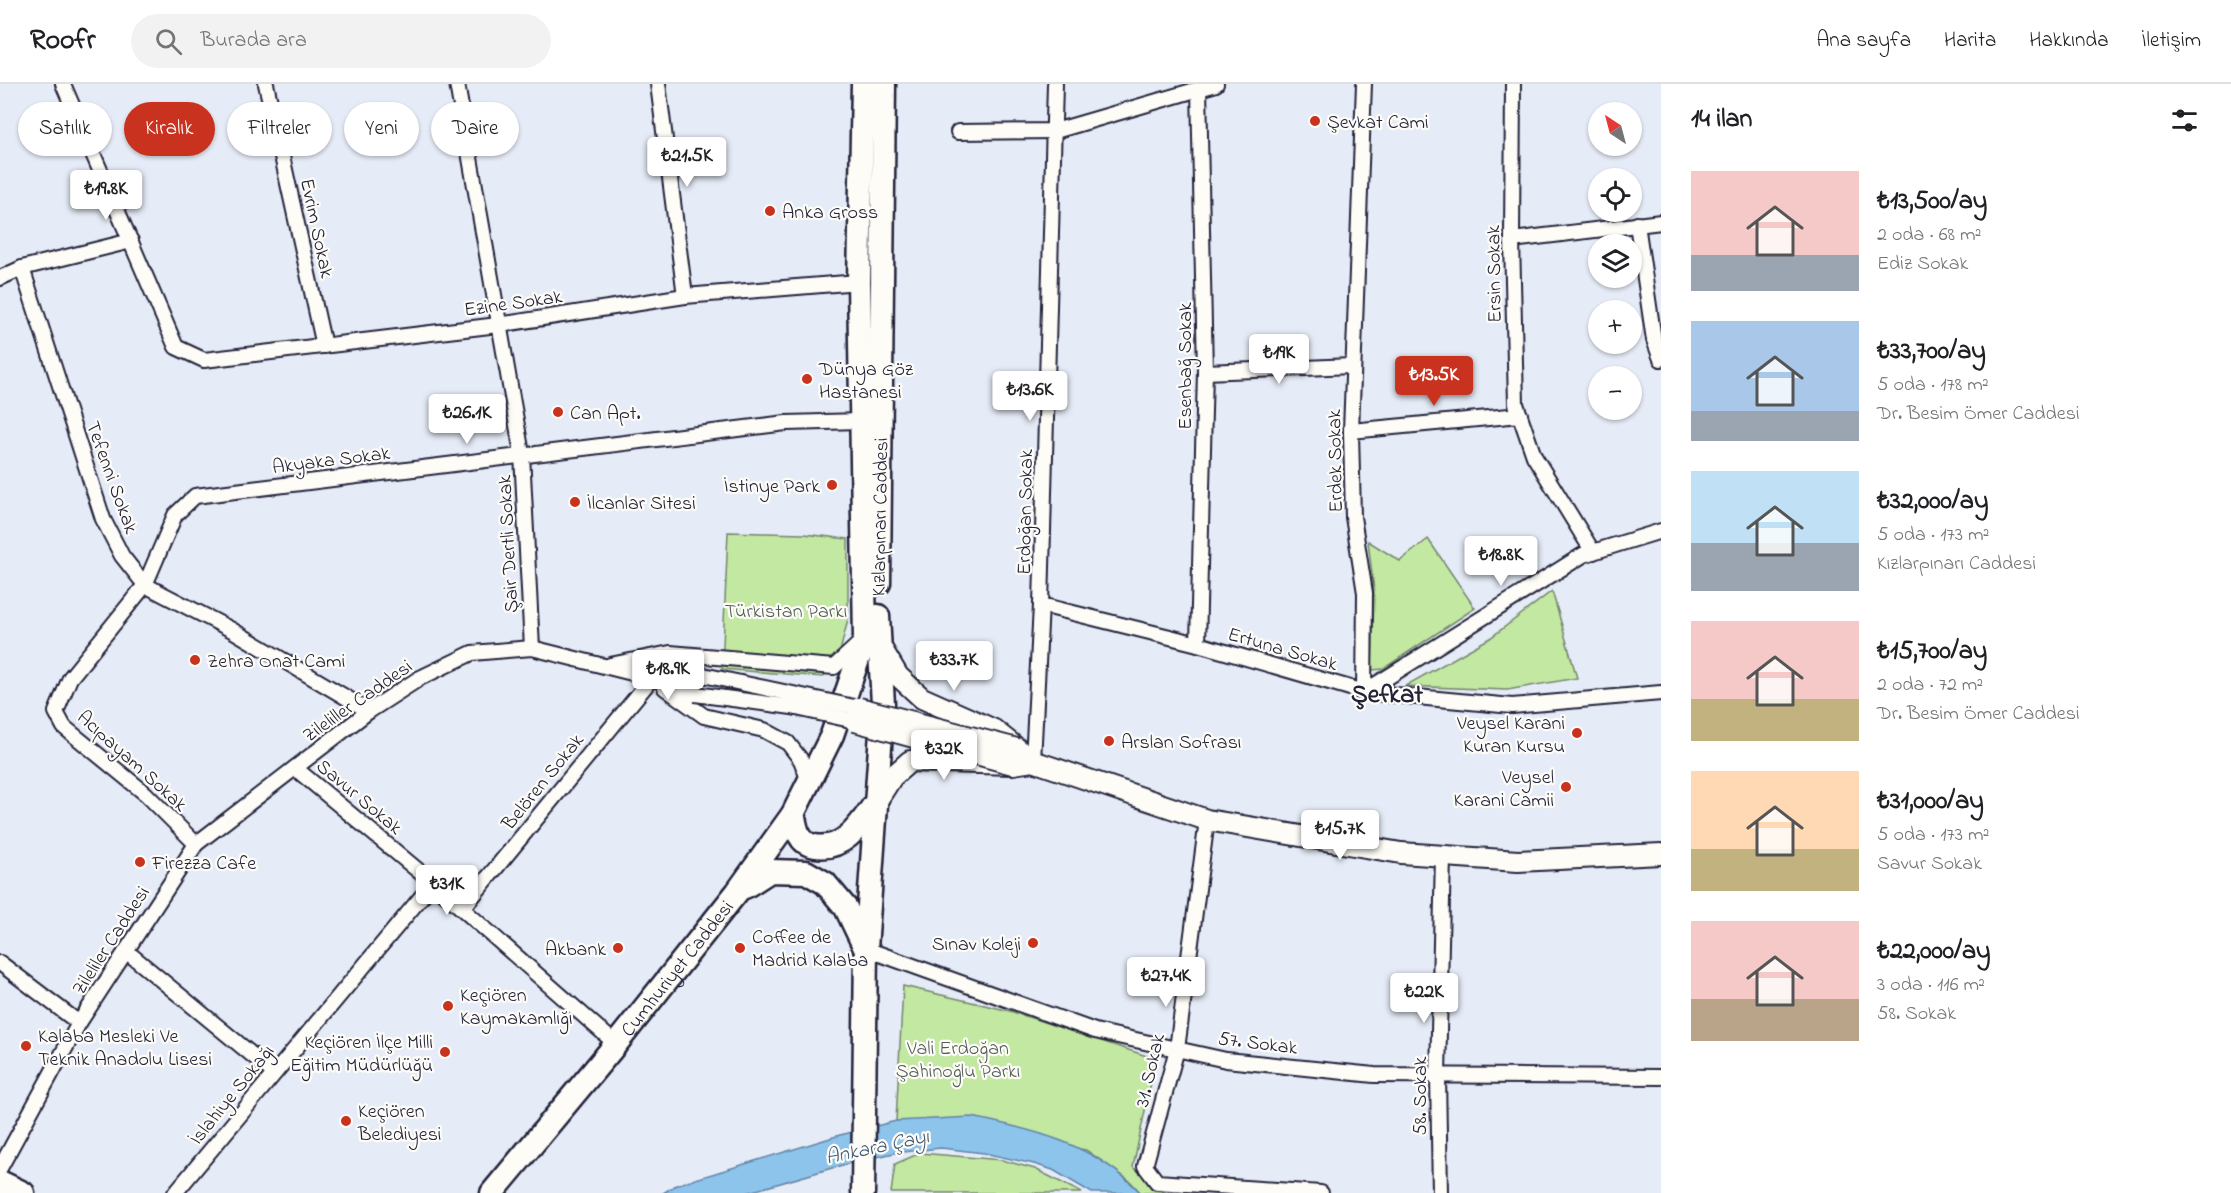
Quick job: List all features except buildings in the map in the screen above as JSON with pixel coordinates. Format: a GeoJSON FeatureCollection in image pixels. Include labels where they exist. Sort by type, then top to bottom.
{"type":"FeatureCollection","features":[{"type":"Feature","properties":{"kind":"main road","name":"Kızlarpınarı Caddesi"},"geometry":{"type":"LineString","coordinates":[[863,84],[859,282],[861,422],[871,641],[884,704],[866,949],[863,1193]]}},
{"type":"Feature","properties":{"kind":"main road","name":"Kızlarpınarı Caddesi"},"geometry":{"type":"LineString","coordinates":[[793,814],[832,735],[871,641],[884,84]]}},
{"type":"Feature","properties":{"kind":"main road"},"geometry":{"type":"LineString","coordinates":[[871,641],[898,676],[922,698],[994,730],[1021,758]]}},
{"type":"Feature","properties":{"kind":"main road"},"geometry":{"type":"LineString","coordinates":[[857,715],[1021,758],[1207,820],[1401,852],[1518,861],[1661,854]]}},
{"type":"Feature","properties":{"kind":"main road"},"geometry":{"type":"LineString","coordinates":[[793,814],[799,836],[809,845],[826,848],[842,842],[858,827],[892,777],[910,761],[1021,758]]}},
{"type":"Feature","properties":{"kind":"main road","name":"Cumhuriyet Caddesi"},"geometry":{"type":"LineString","coordinates":[[492,1193],[616,1044],[737,892],[793,814]]}},
{"type":"Feature","properties":{"kind":"main road"},"geometry":{"type":"LineString","coordinates":[[737,892],[770,871],[806,872],[825,883],[846,908],[866,949]]}},
{"type":"Feature","properties":{"kind":"main road"},"geometry":{"type":"LineString","coordinates":[[0,1182],[24,1193]]}},
{"type":"Feature","properties":{"kind":"street"},"geometry":{"type":"LineString","coordinates":[[0,278],[22,268],[131,241],[63,84]]}},
{"type":"Feature","properties":{"kind":"street","name":"Evrim Sokak"},"geometry":{"type":"LineString","coordinates":[[267,84],[324,345]]}},
{"type":"Feature","properties":{"kind":"street","name":"Şair Dertli Sokak"},"geometry":{"type":"LineString","coordinates":[[457,84],[522,454],[532,648]]}},
{"type":"Feature","properties":{"kind":"street"},"geometry":{"type":"LineString","coordinates":[[658,84],[685,296]]}},
{"type":"Feature","properties":{"kind":"street","name":"Erdoğan Sokak"},"geometry":{"type":"LineString","coordinates":[[1021,758],[1041,605],[1055,84]]}},
{"type":"Feature","properties":{"kind":"street"},"geometry":{"type":"LineString","coordinates":[[958,132],[1055,131],[1216,84]]}},
{"type":"Feature","properties":{"kind":"street","name":"Erdek Sokak"},"geometry":{"type":"LineString","coordinates":[[1364,84],[1352,366],[1353,517],[1365,593],[1364,692]]}},
{"type":"Feature","properties":{"kind":"street","name":"Ersin Sokak"},"geometry":{"type":"LineString","coordinates":[[1513,84],[1512,240],[1516,404],[1534,456],[1593,552]]}},
{"type":"Feature","properties":{"kind":"street","name":"Esenbağ Sokak"},"geometry":{"type":"LineString","coordinates":[[1198,644],[1205,372],[1199,88]]}},
{"type":"Feature","properties":{"kind":"street"},"geometry":{"type":"LineString","coordinates":[[1512,240],[1661,222]]}},
{"type":"Feature","properties":{"kind":"street"},"geometry":{"type":"LineString","coordinates":[[1637,224],[1654,340],[1661,359]]}},
{"type":"Feature","properties":{"kind":"street","name":"Ezine Sokak"},"geometry":{"type":"LineString","coordinates":[[131,241],[177,347],[204,360],[498,325],[685,296],[859,282]]}},
{"type":"Feature","properties":{"kind":"street","name":"Tefenni Sokak"},"geometry":{"type":"LineString","coordinates":[[22,268],[103,519],[122,556],[145,585],[232,630],[369,711]]}},
{"type":"Feature","properties":{"kind":"street"},"geometry":{"type":"LineString","coordinates":[[1205,372],[1352,366]]}},
{"type":"Feature","properties":{"kind":"street"},"geometry":{"type":"LineString","coordinates":[[1352,431],[1520,415]]}},
{"type":"Feature","properties":{"kind":"street","name":"Akyaka Sokak"},"geometry":{"type":"LineString","coordinates":[[145,585],[175,515],[195,496],[786,423],[861,422]]}},
{"type":"Feature","properties":{"kind":"street"},"geometry":{"type":"LineString","coordinates":[[1364,692],[1573,561],[1593,552],[1661,531]]}},
{"type":"Feature","properties":{"kind":"street","name":"Acıpayam Sokak"},"geometry":{"type":"LineString","coordinates":[[145,585],[70,678],[56,712],[64,727],[146,794],[196,844]]}},
{"type":"Feature","properties":{"kind":"street","name":"Ertuna Sokak"},"geometry":{"type":"LineString","coordinates":[[1041,605],[1198,644],[1364,692],[1512,706],[1661,693]]}},
{"type":"Feature","properties":{"kind":"street"},"geometry":{"type":"LineString","coordinates":[[604,666],[670,653],[834,667],[871,641]]}},
{"type":"Feature","properties":{"kind":"street","name":"Zileliller Caddesi"},"geometry":{"type":"LineString","coordinates":[[295,768],[369,711],[420,678],[472,653],[532,648],[652,678]]}},
{"type":"Feature","properties":{"kind":"street"},"geometry":{"type":"LineString","coordinates":[[652,678],[703,675],[857,715]]}},
{"type":"Feature","properties":{"kind":"street"},"geometry":{"type":"LineString","coordinates":[[652,678],[695,694],[857,715]]}},
{"type":"Feature","properties":{"kind":"street"},"geometry":{"type":"LineString","coordinates":[[652,678],[704,716],[765,730],[788,743],[801,760],[809,781]]}},
{"type":"Feature","properties":{"kind":"street","name":"Belören Sokak"},"geometry":{"type":"LineString","coordinates":[[463,908],[652,678]]}},
{"type":"Feature","properties":{"kind":"street","name":"Zileliler Caddesi"},"geometry":{"type":"LineString","coordinates":[[0,1168],[79,1023],[196,844],[295,768]]}},
{"type":"Feature","properties":{"kind":"street","name":"Savur Sokak"},"geometry":{"type":"LineString","coordinates":[[295,768],[463,908],[616,1044]]}},
{"type":"Feature","properties":{"kind":"street","name":"31. Sokak"},"geometry":{"type":"LineString","coordinates":[[1207,820],[1176,1049],[1145,1166],[1157,1182],[1321,1193]]}},
{"type":"Feature","properties":{"kind":"street","name":"58. Sokak"},"geometry":{"type":"LineString","coordinates":[[1440,1193],[1438,1076],[1443,855]]}},
{"type":"Feature","properties":{"kind":"street","name":"İslahiye Sokağı"},"geometry":{"type":"LineString","coordinates":[[175,1193],[433,883]]}},
{"type":"Feature","properties":{"kind":"street","name":"57. Sokak"},"geometry":{"type":"LineString","coordinates":[[866,949],[1095,1031],[1238,1061],[1374,1075],[1661,1077]]}},
{"type":"Feature","properties":{"kind":"street"},"geometry":{"type":"LineString","coordinates":[[126,951],[274,1073]]}},
{"type":"Feature","properties":{"kind":"street"},"geometry":{"type":"LineString","coordinates":[[0,963],[79,1023]]}},
{"type":"Feature","properties":{"kind":"green space","name":"Türkistan Parkı"},"geometry":{"type":"Polygon","coordinates":[[[728,532],[804,534],[848,539],[848,619],[840,652],[823,677],[722,669],[728,532]]]}},
{"type":"Feature","properties":{"kind":"green space"},"geometry":{"type":"Polygon","coordinates":[[[1428,539],[1475,608],[1383,669],[1372,670],[1374,591],[1368,541],[1400,561],[1428,539]]]}},
{"type":"Feature","properties":{"kind":"green space"},"geometry":{"type":"Polygon","coordinates":[[[1552,591],[1577,678],[1507,690],[1405,686],[1490,638],[1552,591]]]}},
{"type":"Feature","properties":{"kind":"green space","name":"Vali Erdoğan Şahinoğlu Parkı"},"geometry":{"type":"Polygon","coordinates":[[[903,986],[1010,1011],[1156,1059],[1133,1167],[1165,1193],[1141,1193],[1130,1181],[1086,1150],[896,1121],[903,986]]]}},
{"type":"Feature","properties":{"kind":"green space"},"geometry":{"type":"Polygon","coordinates":[[[920,1153],[1002,1160],[1035,1169],[1082,1193],[891,1193],[895,1164],[920,1153]]]}},
{"type":"Feature","properties":{"kind":"water","name":"Ankara Çayı"},"geometry":{"type":"Polygon","coordinates":[[[972,1117],[1019,1127],[1063,1141],[1104,1162],[1141,1193],[1092,1193],[1053,1170],[1034,1164],[984,1153],[941,1148],[894,1153],[839,1166],[746,1193],[663,1193],[676,1185],[840,1135],[896,1121],[972,1117]]]}},
{"type":"Feature","properties":{"kind":"place","name":"Şevkat Cami"},"geometry":{"type":"Point","coordinates":[1315,121]}},
{"type":"Feature","properties":{"kind":"place","name":"Anka Gross"},"geometry":{"type":"Point","coordinates":[770,211]}},
{"type":"Feature","properties":{"kind":"place","name":"Dünya Göz Hastanesi"},"geometry":{"type":"Point","coordinates":[807,379]}},
{"type":"Feature","properties":{"kind":"place","name":"Can Apt."},"geometry":{"type":"Point","coordinates":[558,412]}},
{"type":"Feature","properties":{"kind":"place","name":"İstinye Park"},"geometry":{"type":"Point","coordinates":[832,485]}},
{"type":"Feature","properties":{"kind":"place","name":"İlcanlar Sitesi"},"geometry":{"type":"Point","coordinates":[575,502]}},
{"type":"Feature","properties":{"kind":"place","name":"Zehra Onat Cami"},"geometry":{"type":"Point","coordinates":[195,660]}},
{"type":"Feature","properties":{"kind":"place","name":"Veysel Karani Kuran Kursu"},"geometry":{"type":"Point","coordinates":[1577,733]}},
{"type":"Feature","properties":{"kind":"place","name":"Arslan Sofrası"},"geometry":{"type":"Point","coordinates":[1109,741]}},
{"type":"Feature","properties":{"kind":"place","name":"Veysel Karani Camii"},"geometry":{"type":"Point","coordinates":[1566,787]}},
{"type":"Feature","properties":{"kind":"place","name":"Firezza Cafe"},"geometry":{"type":"Point","coordinates":[140,862]}},
{"type":"Feature","properties":{"kind":"place","name":"Sınav Koleji"},"geometry":{"type":"Point","coordinates":[1033,943]}},
{"type":"Feature","properties":{"kind":"place","name":"Akbank"},"geometry":{"type":"Point","coordinates":[618,948]}},
{"type":"Feature","properties":{"kind":"place","name":"Coffee de Madrid Kalaba"},"geometry":{"type":"Point","coordinates":[740,948]}},
{"type":"Feature","properties":{"kind":"place","name":"Keçiören Kaymakamlığı"},"geometry":{"type":"Point","coordinates":[448,1006]}},
{"type":"Feature","properties":{"kind":"place","name":"Kalaba Mesleki Ve Teknik Anadolu Lisesi"},"geometry":{"type":"Point","coordinates":[26,1046]}},
{"type":"Feature","properties":{"kind":"place","name":"Keçiören İlçe Milli Eğitim Müdürlüğü"},"geometry":{"type":"Point","coordinates":[445,1052]}},
{"type":"Feature","properties":{"kind":"place","name":"Keçiören Belediyesi"},"geometry":{"type":"Point","coordinates":[346,1121]}},
{"type":"Feature","properties":{"kind":"district","name":"Şefkat"},"geometry":{"type":"Point","coordinates":[1387,693]}}]}
